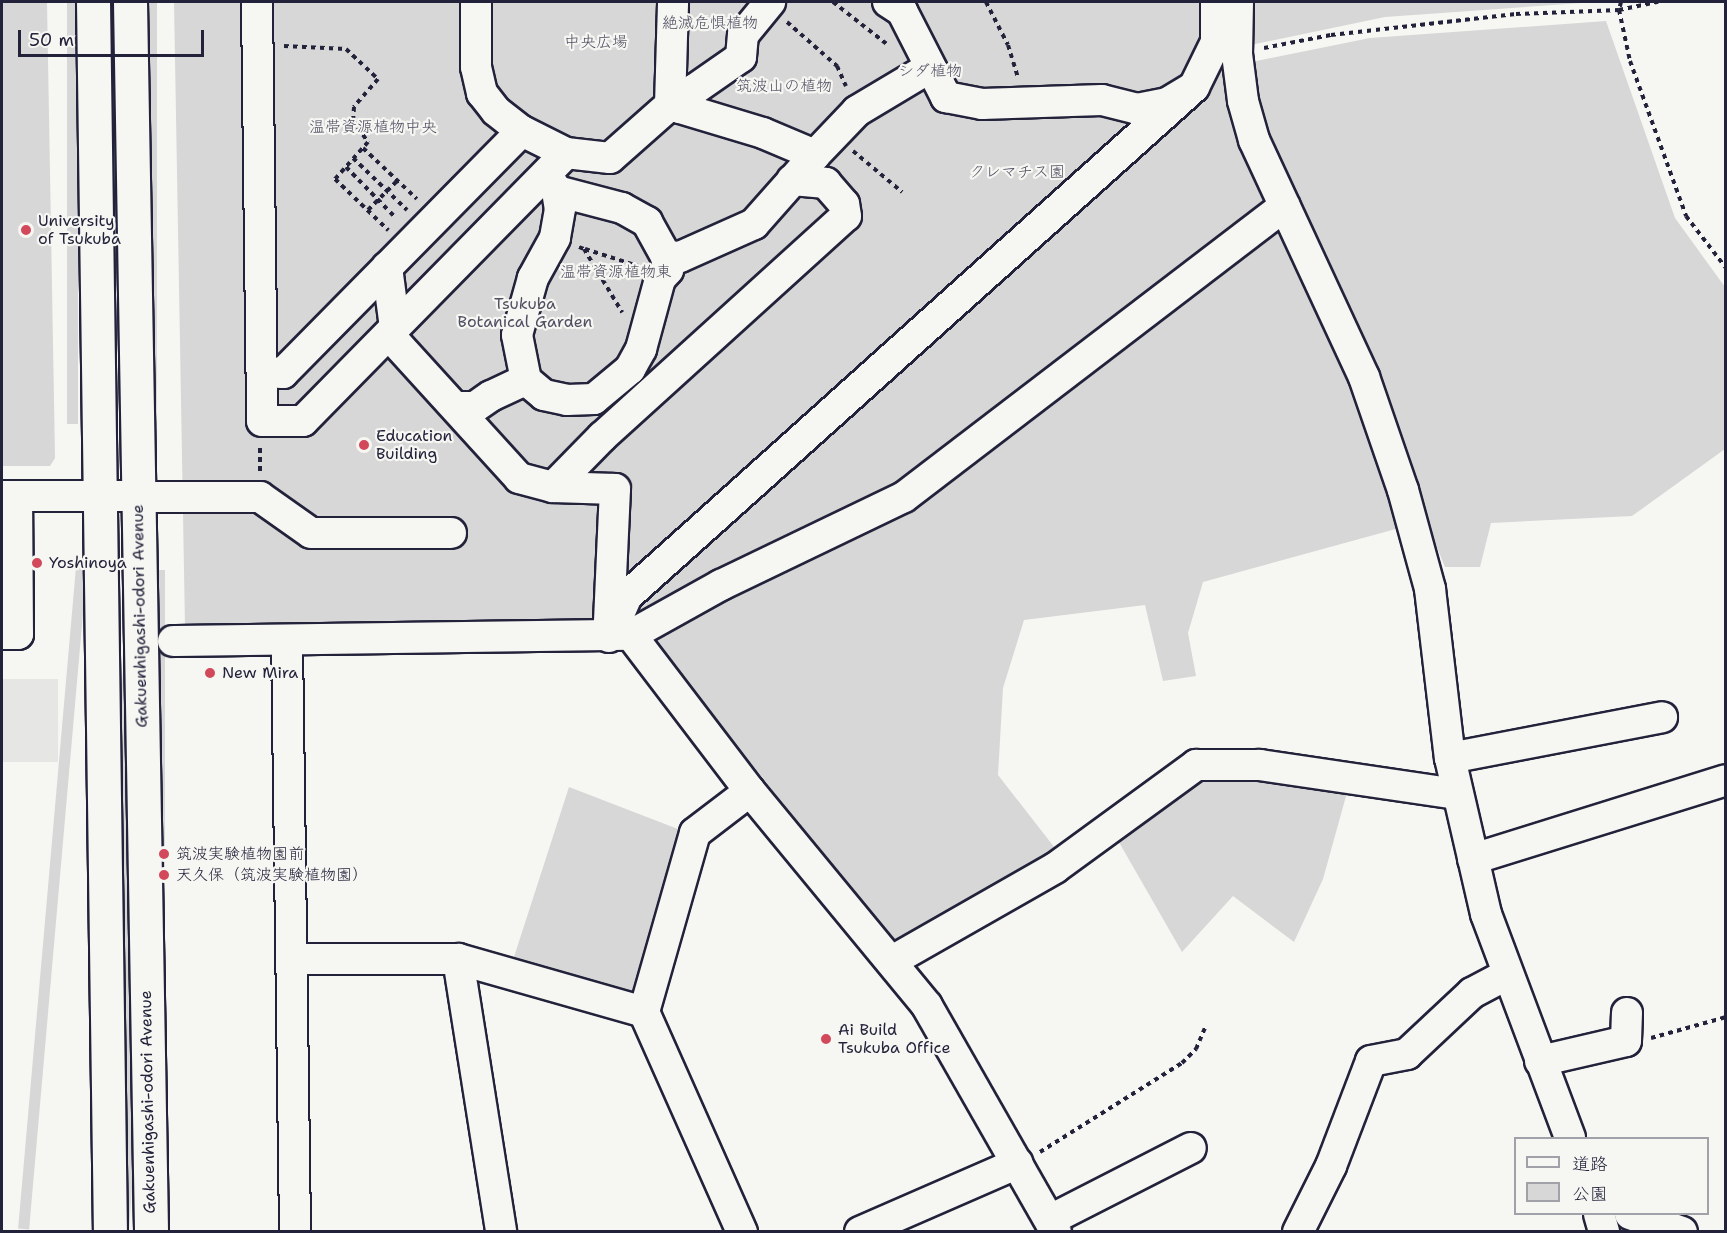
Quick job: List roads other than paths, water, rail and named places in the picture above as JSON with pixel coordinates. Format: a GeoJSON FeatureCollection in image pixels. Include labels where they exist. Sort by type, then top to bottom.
{"type":"FeatureCollection","features":[{"type":"Feature","properties":{"kind":"main road"},"geometry":{"type":"LineString","coordinates":[[93,2],[102,497],[110,1232]]}},
{"type":"Feature","properties":{"kind":"main road","name":"Gakuenhigashi-odori Avenue"},"geometry":{"type":"LineString","coordinates":[[130,2],[151,1232]]}},
{"type":"Feature","properties":{"kind":"street"},"geometry":{"type":"LineString","coordinates":[[257,2],[263,372],[261,421],[303,421],[486,236],[552,183],[566,153]]}},
{"type":"Feature","properties":{"kind":"street"},"geometry":{"type":"LineString","coordinates":[[476,2],[476,67],[482,93],[496,111],[522,131],[566,153],[610,158],[696,89],[741,57],[743,35],[767,5]]}},
{"type":"Feature","properties":{"kind":"street"},"geometry":{"type":"LineString","coordinates":[[674,2],[675,106]]}},
{"type":"Feature","properties":{"kind":"street"},"geometry":{"type":"LineString","coordinates":[[888,2],[902,11],[924,71],[946,97],[982,104],[1102,100],[1137,109],[1167,103],[1194,87]]}},
{"type":"Feature","properties":{"kind":"street"},"geometry":{"type":"LineString","coordinates":[[620,636],[627,596],[1194,87],[1216,42],[1216,2]]}},
{"type":"Feature","properties":{"kind":"street"},"geometry":{"type":"LineString","coordinates":[[1238,2],[1237,54],[1243,101],[1254,140],[1364,377],[1403,490],[1430,589],[1450,758],[1473,859],[1506,975],[1570,1137]]}},
{"type":"Feature","properties":{"kind":"street"},"geometry":{"type":"LineString","coordinates":[[668,266],[754,224],[857,111],[924,71]]}},
{"type":"Feature","properties":{"kind":"street"},"geometry":{"type":"LineString","coordinates":[[675,106],[763,133],[824,146]]}},
{"type":"Feature","properties":{"kind":"street"},"geometry":{"type":"LineString","coordinates":[[263,372],[283,373],[522,131]]}},
{"type":"Feature","properties":{"kind":"street"},"geometry":{"type":"LineString","coordinates":[[553,487],[602,437],[846,216],[844,204],[826,183],[792,180]]}},
{"type":"Feature","properties":{"kind":"street"},"geometry":{"type":"LineString","coordinates":[[473,181],[486,236]]}},
{"type":"Feature","properties":{"kind":"street"},"geometry":{"type":"LineString","coordinates":[[552,183],[622,208],[647,222],[668,266],[647,335],[630,369],[594,399],[567,400],[544,395],[526,380],[517,335],[533,278],[555,238],[560,209],[552,183]]}},
{"type":"Feature","properties":{"kind":"street"},"geometry":{"type":"LineString","coordinates":[[173,641],[287,642],[620,636],[904,497],[1285,206]]}},
{"type":"Feature","properties":{"kind":"street"},"geometry":{"type":"LineString","coordinates":[[414,241],[436,252],[464,260]]}},
{"type":"Feature","properties":{"kind":"street"},"geometry":{"type":"LineString","coordinates":[[392,332],[414,241]]}},
{"type":"Feature","properties":{"kind":"street"},"geometry":{"type":"LineString","coordinates":[[392,332],[519,478],[553,487],[615,489],[620,636],[892,962],[958,1055],[1053,1226],[1191,1148]]}},
{"type":"Feature","properties":{"kind":"street"},"geometry":{"type":"LineString","coordinates":[[457,407],[475,407],[490,396],[526,380]]}},
{"type":"Feature","properties":{"kind":"street"},"geometry":{"type":"LineString","coordinates":[[2,634],[18,634],[9,496],[260,497],[311,533],[451,533]]}},
{"type":"Feature","properties":{"kind":"street"},"geometry":{"type":"LineString","coordinates":[[287,642],[295,1232]]}},
{"type":"Feature","properties":{"kind":"street"},"geometry":{"type":"LineString","coordinates":[[1450,758],[1662,717]]}},
{"type":"Feature","properties":{"kind":"street"},"geometry":{"type":"LineString","coordinates":[[892,962],[1055,868],[1196,765],[1260,765],[1457,794]]}},
{"type":"Feature","properties":{"kind":"street"},"geometry":{"type":"LineString","coordinates":[[1473,859],[1725,780]]}},
{"type":"Feature","properties":{"kind":"street"},"geometry":{"type":"LineString","coordinates":[[742,1232],[644,1012],[695,833],[750,791]]}},
{"type":"Feature","properties":{"kind":"street"},"geometry":{"type":"LineString","coordinates":[[291,959],[458,959],[644,1012]]}},
{"type":"Feature","properties":{"kind":"street"},"geometry":{"type":"LineString","coordinates":[[458,959],[501,1232]]}},
{"type":"Feature","properties":{"kind":"street"},"geometry":{"type":"LineString","coordinates":[[1298,1232],[1331,1166],[1371,1061],[1407,1054],[1472,993],[1506,975]]}},
{"type":"Feature","properties":{"kind":"street"},"geometry":{"type":"LineString","coordinates":[[1540,1061],[1627,1027]]}},
{"type":"Feature","properties":{"kind":"street"},"geometry":{"type":"LineString","coordinates":[[860,1232],[1018,1163]]}},
{"type":"Feature","properties":{"kind":"street"},"geometry":{"type":"LineString","coordinates":[[1599,1215],[1604,1232]]}},
{"type":"Feature","properties":{"kind":"street"},"geometry":{"type":"LineString","coordinates":[[1633,1215],[1682,1232]]}},
{"type":"Feature","properties":{"kind":"place","name":"University of Tsukuba"},"geometry":{"type":"Point","coordinates":[26,230]}},
{"type":"Feature","properties":{"kind":"place","name":"Education Building"},"geometry":{"type":"Point","coordinates":[364,445]}},
{"type":"Feature","properties":{"kind":"place","name":"Yoshinoya"},"geometry":{"type":"Point","coordinates":[37,563]}},
{"type":"Feature","properties":{"kind":"place","name":"New Mira"},"geometry":{"type":"Point","coordinates":[210,673]}},
{"type":"Feature","properties":{"kind":"place","name":"筑波実験植物園前"},"geometry":{"type":"Point","coordinates":[164,854]}},
{"type":"Feature","properties":{"kind":"place","name":"天久保（筑波実験植物園）"},"geometry":{"type":"Point","coordinates":[164,875]}},
{"type":"Feature","properties":{"kind":"place","name":"Ai Build Tsukuba Office"},"geometry":{"type":"Point","coordinates":[826,1039]}},
{"type":"Feature","properties":{"kind":"park label","name":"絶滅危惧植物"},"geometry":{"type":"Point","coordinates":[710,23]}},
{"type":"Feature","properties":{"kind":"park label","name":"中央広場"},"geometry":{"type":"Point","coordinates":[596,42]}},
{"type":"Feature","properties":{"kind":"park label","name":"シダ植物"},"geometry":{"type":"Point","coordinates":[930,71]}},
{"type":"Feature","properties":{"kind":"park label","name":"筑波山の植物"},"geometry":{"type":"Point","coordinates":[784,86]}},
{"type":"Feature","properties":{"kind":"park label","name":"温帯資源植物中央"},"geometry":{"type":"Point","coordinates":[373,127]}},
{"type":"Feature","properties":{"kind":"park label","name":"クレマチス園"},"geometry":{"type":"Point","coordinates":[1017,172]}},
{"type":"Feature","properties":{"kind":"park label","name":"温帯資源植物東"},"geometry":{"type":"Point","coordinates":[616,272]}},
{"type":"Feature","properties":{"kind":"park label","name":"Tsukuba Botanical Garden"},"geometry":{"type":"Point","coordinates":[525,313]}}]}
